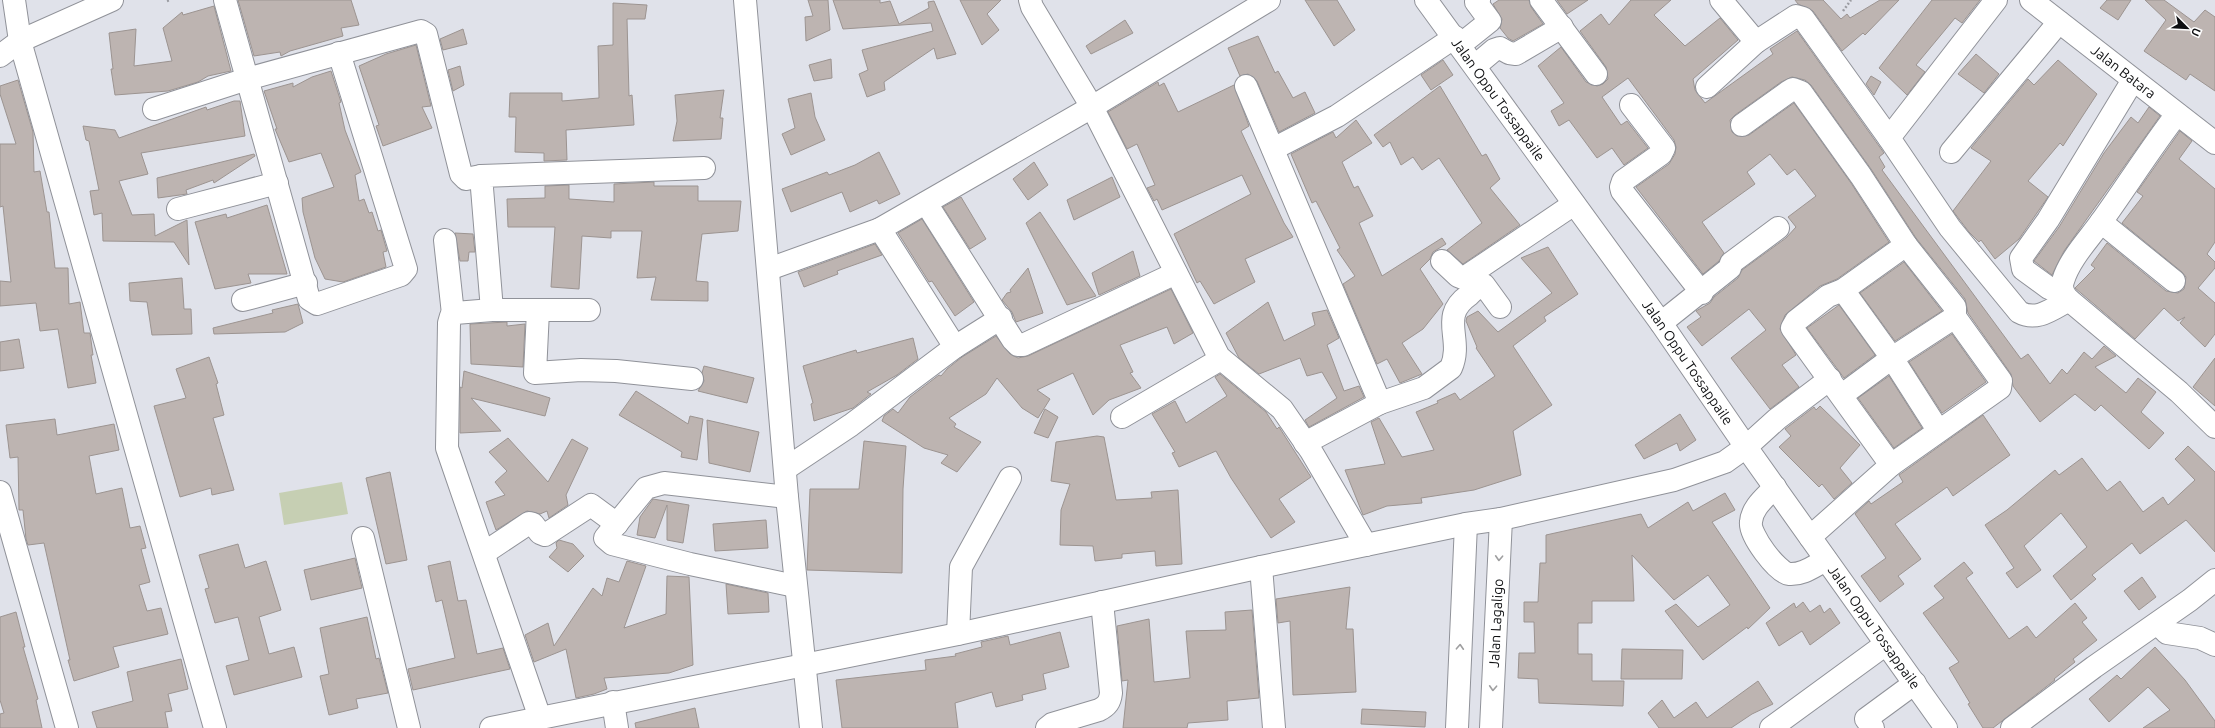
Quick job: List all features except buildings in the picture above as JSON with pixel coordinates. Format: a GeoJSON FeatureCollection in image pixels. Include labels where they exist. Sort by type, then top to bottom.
{"type":"FeatureCollection","features":[{"type":"Feature","properties":{"kind":"street"},"geometry":{"type":"LineString","coordinates":[[14,0],[20,41],[215,728]]}},
{"type":"Feature","properties":{"kind":"street"},"geometry":{"type":"LineString","coordinates":[[0,56],[20,41],[112,0]]}},
{"type":"Feature","properties":{"kind":"street"},"geometry":{"type":"LineString","coordinates":[[225,0],[310,301],[320,304],[401,275],[406,269],[339,53]]}},
{"type":"Feature","properties":{"kind":"street"},"geometry":{"type":"LineString","coordinates":[[745,0],[795,586],[806,665],[811,728]]}},
{"type":"Feature","properties":{"kind":"street"},"geometry":{"type":"LineString","coordinates":[[1030,0],[1032,7],[1092,107],[1221,359],[1276,403],[1305,442],[1366,545]]}},
{"type":"Feature","properties":{"kind":"street"},"geometry":{"type":"LineString","coordinates":[[769,269],[880,229],[1092,107],[1269,0]]}},
{"type":"Feature","properties":{"kind":"street","name":"Jalan Oppu Tossappaile"},"geometry":{"type":"LineString","coordinates":[[1426,0],[1661,322],[1746,447],[1946,728]]}},
{"type":"Feature","properties":{"kind":"street"},"geometry":{"type":"LineString","coordinates":[[1273,149],[1337,116],[1490,21],[1476,2],[1479,0]]}},
{"type":"Feature","properties":{"kind":"street"},"geometry":{"type":"LineString","coordinates":[[1541,0],[1596,74]]}},
{"type":"Feature","properties":{"kind":"street"},"geometry":{"type":"LineString","coordinates":[[1721,0],[1756,42]]}},
{"type":"Feature","properties":{"kind":"street"},"geometry":{"type":"LineString","coordinates":[[1889,138],[1996,0]]}},
{"type":"Feature","properties":{"kind":"street","name":"Jalan Batara"},"geometry":{"type":"LineString","coordinates":[[2031,0],[2215,143]]}},
{"type":"Feature","properties":{"kind":"street"},"geometry":{"type":"LineString","coordinates":[[1707,87],[1756,42],[1796,16],[1803,18],[1889,138],[1950,228],[2019,312],[2029,318],[2038,316],[2066,298]]}},
{"type":"Feature","properties":{"kind":"street"},"geometry":{"type":"LineString","coordinates":[[1951,152],[2059,22]]}},
{"type":"Feature","properties":{"kind":"street"},"geometry":{"type":"LineString","coordinates":[[1475,66],[1494,50],[1500,48],[1509,53],[1516,54],[1562,27]]}},
{"type":"Feature","properties":{"kind":"street"},"geometry":{"type":"LineString","coordinates":[[154,110],[247,79],[418,31],[426,34],[461,174],[466,179],[482,176],[704,168]]}},
{"type":"Feature","properties":{"kind":"street"},"geometry":{"type":"LineString","coordinates":[[2133,80],[2048,220],[2021,258],[2023,269],[2049,288],[2066,298],[2179,392],[2215,427]]}},
{"type":"Feature","properties":{"kind":"street"},"geometry":{"type":"LineString","coordinates":[[1246,86],[1380,403]]}},
{"type":"Feature","properties":{"kind":"street"},"geometry":{"type":"LineString","coordinates":[[1742,125],[1776,99],[1793,89],[1799,90],[1861,176],[1906,245],[1954,307],[1955,316],[2001,381],[2000,388],[1941,431],[1938,430],[1892,465],[1810,537]]}},
{"type":"Feature","properties":{"kind":"street"},"geometry":{"type":"LineString","coordinates":[[1631,105],[1664,148],[1661,154],[1624,181],[1621,187],[1622,191],[1702,293]]}},
{"type":"Feature","properties":{"kind":"street"},"geometry":{"type":"LineString","coordinates":[[2066,298],[2062,282],[2068,270],[2143,159],[2177,114]]}},
{"type":"Feature","properties":{"kind":"street"},"geometry":{"type":"LineString","coordinates":[[482,176],[492,310]]}},
{"type":"Feature","properties":{"kind":"street"},"geometry":{"type":"LineString","coordinates":[[178,209],[277,183]]}},
{"type":"Feature","properties":{"kind":"street"},"geometry":{"type":"LineString","coordinates":[[926,203],[1015,342],[1022,345],[1176,273]]}},
{"type":"Feature","properties":{"kind":"street"},"geometry":{"type":"LineString","coordinates":[[1442,261],[1458,276],[1463,278],[1574,204]]}},
{"type":"Feature","properties":{"kind":"street"},"geometry":{"type":"LineString","coordinates":[[2101,222],[2174,281]]}},
{"type":"Feature","properties":{"kind":"street"},"geometry":{"type":"LineString","coordinates":[[1661,322],[1702,293],[1730,268],[1731,263],[1778,228]]}},
{"type":"Feature","properties":{"kind":"street"},"geometry":{"type":"LineString","coordinates":[[880,229],[955,347]]}},
{"type":"Feature","properties":{"kind":"street"},"geometry":{"type":"LineString","coordinates":[[445,240],[454,314]]}},
{"type":"Feature","properties":{"kind":"street"},"geometry":{"type":"LineString","coordinates":[[1892,465],[1876,446],[1836,387],[1792,328],[1796,321],[1828,296],[1843,290],[1906,245]]}},
{"type":"Feature","properties":{"kind":"street"},"geometry":{"type":"LineString","coordinates":[[243,300],[306,283]]}},
{"type":"Feature","properties":{"kind":"street"},"geometry":{"type":"LineString","coordinates":[[1305,442],[1380,403],[1424,388],[1451,368],[1456,346],[1452,318],[1459,302],[1484,285],[1500,307]]}},
{"type":"Feature","properties":{"kind":"street"},"geometry":{"type":"LineString","coordinates":[[1843,290],[1892,358],[1938,430]]}},
{"type":"Feature","properties":{"kind":"street"},"geometry":{"type":"LineString","coordinates":[[540,718],[447,442],[448,328],[450,318],[454,314],[492,310],[590,310]]}},
{"type":"Feature","properties":{"kind":"street"},"geometry":{"type":"LineString","coordinates":[[538,310],[535,373],[581,370],[616,371],[692,379]]}},
{"type":"Feature","properties":{"kind":"street"},"geometry":{"type":"LineString","coordinates":[[492,728],[613,702],[958,634],[1261,567],[1466,524],[1501,519],[1674,480],[1725,462],[1746,447],[1777,418],[1892,358],[1955,316]]}},
{"type":"Feature","properties":{"kind":"street"},"geometry":{"type":"LineString","coordinates":[[785,469],[852,425],[955,347],[1001,318]]}},
{"type":"Feature","properties":{"kind":"street"},"geometry":{"type":"LineString","coordinates":[[1122,417],[1221,359]]}},
{"type":"Feature","properties":{"kind":"street"},"geometry":{"type":"LineString","coordinates":[[958,634],[961,567],[1010,478]]}},
{"type":"Feature","properties":{"kind":"street"},"geometry":{"type":"LineString","coordinates":[[787,497],[660,483],[646,488],[605,538],[612,544],[690,564],[795,586]]}},
{"type":"Feature","properties":{"kind":"street"},"geometry":{"type":"LineString","coordinates":[[1775,487],[1755,508],[1751,521],[1752,531],[1759,544],[1783,572],[1790,574],[1805,572],[1826,560]]}},
{"type":"Feature","properties":{"kind":"street"},"geometry":{"type":"LineString","coordinates":[[0,492],[67,728]]}},
{"type":"Feature","properties":{"kind":"street"},"geometry":{"type":"LineString","coordinates":[[484,553],[529,524],[533,524],[540,533],[545,535],[591,505],[617,524]]}},
{"type":"Feature","properties":{"kind":"street","name":"Jalan Lagaligo"},"geometry":{"type":"LineString","coordinates":[[1490,728],[1501,519]]}},
{"type":"Feature","properties":{"kind":"street"},"geometry":{"type":"LineString","coordinates":[[1457,728],[1466,524]]}},
{"type":"Feature","properties":{"kind":"street"},"geometry":{"type":"LineString","coordinates":[[363,538],[409,728]]}},
{"type":"Feature","properties":{"kind":"street"},"geometry":{"type":"LineString","coordinates":[[1261,567],[1274,728]]}},
{"type":"Feature","properties":{"kind":"street"},"geometry":{"type":"LineString","coordinates":[[2012,728],[2094,667],[2158,624],[2215,580]]}},
{"type":"Feature","properties":{"kind":"street"},"geometry":{"type":"LineString","coordinates":[[1047,728],[1052,724],[1099,710],[1106,706],[1110,699],[1102,602]]}},
{"type":"Feature","properties":{"kind":"street"},"geometry":{"type":"LineString","coordinates":[[2158,624],[2167,633],[2200,638],[2215,645]]}},
{"type":"Feature","properties":{"kind":"street"},"geometry":{"type":"LineString","coordinates":[[1771,728],[1886,644]]}},
{"type":"Feature","properties":{"kind":"street"},"geometry":{"type":"LineString","coordinates":[[1864,725],[1915,683]]}},
{"type":"Feature","properties":{"kind":"street"},"geometry":{"type":"LineString","coordinates":[[613,702],[617,728]]}},
{"type":"Feature","properties":{"kind":"path"},"geometry":{"type":"LineString","coordinates":[[1843,11],[1851,0]]}},
{"type":"Feature","properties":{"kind":"green space"},"geometry":{"type":"Polygon","coordinates":[[[342,482],[348,514],[284,525],[279,493],[342,482]]]}}]}
